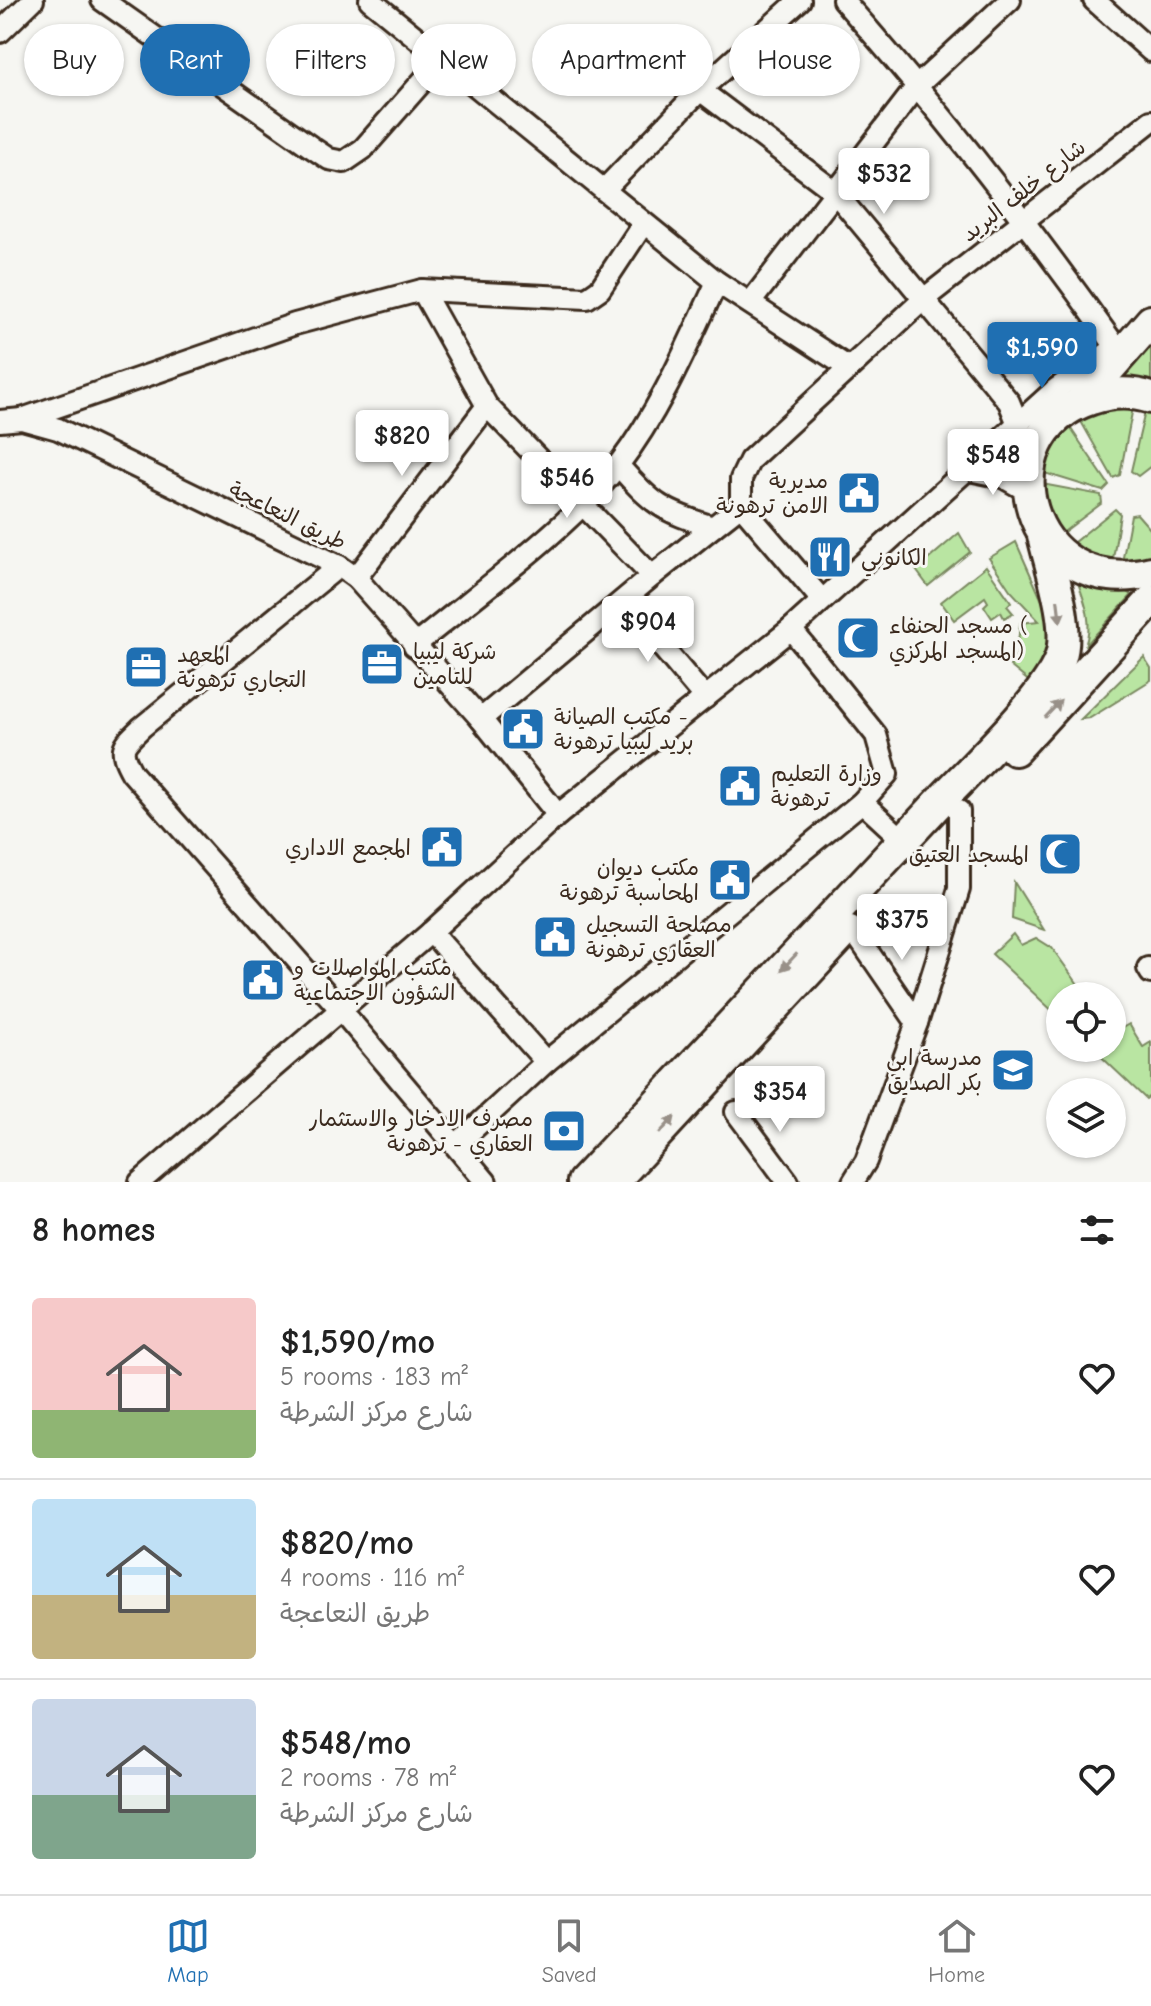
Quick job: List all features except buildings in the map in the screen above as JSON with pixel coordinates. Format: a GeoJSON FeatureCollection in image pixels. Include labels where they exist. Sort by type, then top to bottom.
{"type":"FeatureCollection","features":[{"type":"Feature","properties":{"kind":"highway"},"geometry":{"type":"LineString","coordinates":[[1080,402],[1133,335]]}},
{"type":"Feature","properties":{"kind":"highway"},"geometry":{"type":"LineString","coordinates":[[583,1182],[1024,710],[1052,675],[1061,657],[1059,605],[1028,487],[1033,428],[1080,402],[1107,393],[1136,393],[1151,398]]}},
{"type":"Feature","properties":{"kind":"highway"},"geometry":{"type":"LineString","coordinates":[[1043,535],[1058,554],[1079,568],[1103,576],[1143,579]]}},
{"type":"Feature","properties":{"kind":"highway"},"geometry":{"type":"LineString","coordinates":[[613,1182],[1151,601]]}},
{"type":"Feature","properties":{"kind":"highway"},"geometry":{"type":"LineString","coordinates":[[1102,655],[1151,636]]}},
{"type":"Feature","properties":{"kind":"street"},"geometry":{"type":"LineString","coordinates":[[0,32],[33,0]]}},
{"type":"Feature","properties":{"kind":"street"},"geometry":{"type":"LineString","coordinates":[[102,0],[329,159],[344,162],[363,149],[411,94]]}},
{"type":"Feature","properties":{"kind":"street"},"geometry":{"type":"LineString","coordinates":[[370,0],[411,34]]}},
{"type":"Feature","properties":{"kind":"street"},"geometry":{"type":"LineString","coordinates":[[713,78],[800,0]]}},
{"type":"Feature","properties":{"kind":"street"},"geometry":{"type":"LineString","coordinates":[[140,1182],[431,932],[558,815],[791,629],[969,470],[1033,428],[1133,335],[1025,219],[918,85],[843,0]]}},
{"type":"Feature","properties":{"kind":"street"},"geometry":{"type":"LineString","coordinates":[[750,303],[918,85],[1010,0]]}},
{"type":"Feature","properties":{"kind":"street"},"geometry":{"type":"LineString","coordinates":[[1094,0],[1151,51]]}},
{"type":"Feature","properties":{"kind":"street"},"geometry":{"type":"LineString","coordinates":[[488,96],[717,282],[849,368]]}},
{"type":"Feature","properties":{"kind":"street"},"geometry":{"type":"LineString","coordinates":[[604,190],[694,96]]}},
{"type":"Feature","properties":{"kind":"street"},"geometry":{"type":"LineString","coordinates":[[708,96],[834,191],[1033,428]]}},
{"type":"Feature","properties":{"kind":"street","name":"شارع خلف البريد"},"geometry":{"type":"LineString","coordinates":[[741,505],[741,479],[750,460],[925,298],[1151,121]]}},
{"type":"Feature","properties":{"kind":"street"},"geometry":{"type":"LineString","coordinates":[[22,419],[295,324],[422,290],[587,298],[600,289],[643,224]]}},
{"type":"Feature","properties":{"kind":"street"},"geometry":{"type":"LineString","coordinates":[[414,646],[583,505],[618,465],[652,413],[717,282]]}},
{"type":"Feature","properties":{"kind":"street"},"geometry":{"type":"LineString","coordinates":[[422,290],[487,406],[652,576]]}},
{"type":"Feature","properties":{"kind":"street"},"geometry":{"type":"LineString","coordinates":[[486,1182],[457,1144],[132,773],[122,755],[125,744],[142,727],[348,572],[487,406]]}},
{"type":"Feature","properties":{"kind":"street","name":"طريق النعاعجة"},"geometry":{"type":"LineString","coordinates":[[0,421],[22,419],[58,429],[348,572],[481,719],[558,815]]}},
{"type":"Feature","properties":{"kind":"street"},"geometry":{"type":"LineString","coordinates":[[618,465],[660,509],[713,527]]}},
{"type":"Feature","properties":{"kind":"street"},"geometry":{"type":"LineString","coordinates":[[969,470],[1003,477],[1028,487]]}},
{"type":"Feature","properties":{"kind":"street"},"geometry":{"type":"LineString","coordinates":[[481,719],[741,505],[821,599]]}},
{"type":"Feature","properties":{"kind":"street"},"geometry":{"type":"LineString","coordinates":[[624,602],[705,698]]}},
{"type":"Feature","properties":{"kind":"street"},"geometry":{"type":"LineString","coordinates":[[457,1144],[546,1062],[862,802],[887,774],[876,735],[791,629]]}},
{"type":"Feature","properties":{"kind":"street"},"geometry":{"type":"LineString","coordinates":[[862,802],[903,840]]}},
{"type":"Feature","properties":{"kind":"street"},"geometry":{"type":"LineString","coordinates":[[853,1182],[866,1161],[917,1023],[959,889],[959,811]]}},
{"type":"Feature","properties":{"kind":"street"},"geometry":{"type":"LineString","coordinates":[[851,927],[917,1023]]}},
{"type":"Feature","properties":{"kind":"street"},"geometry":{"type":"LineString","coordinates":[[431,932],[546,1062]]}},
{"type":"Feature","properties":{"kind":"street"},"geometry":{"type":"LineString","coordinates":[[736,1112],[788,1182]]}},
{"type":"Feature","properties":{"kind":"green space"},"geometry":{"type":"Polygon","coordinates":[[[1151,337],[1151,384],[1109,382],[1151,337]]]}},
{"type":"Feature","properties":{"kind":"green space"},"geometry":{"type":"Polygon","coordinates":[[[1134,402],[1120,475],[1113,478],[1079,418],[1092,411],[1134,402]]]}},
{"type":"Feature","properties":{"kind":"green space"},"geometry":{"type":"Polygon","coordinates":[[[1147,403],[1151,405],[1151,466],[1138,476],[1131,471],[1147,403]]]}},
{"type":"Feature","properties":{"kind":"green space"},"geometry":{"type":"Polygon","coordinates":[[[1069,426],[1109,485],[1103,491],[1038,471],[1069,426]]]}},
{"type":"Feature","properties":{"kind":"green space"},"geometry":{"type":"Polygon","coordinates":[[[1042,484],[1101,495],[1102,503],[1053,540],[1042,484]]]}},
{"type":"Feature","properties":{"kind":"green space"},"geometry":{"type":"Polygon","coordinates":[[[1115,509],[1120,514],[1111,572],[1095,569],[1073,543],[1115,509]]]}},
{"type":"Feature","properties":{"kind":"green space"},"geometry":{"type":"Polygon","coordinates":[[[1137,514],[1151,530],[1151,569],[1121,568],[1131,515],[1137,514]]]}},
{"type":"Feature","properties":{"kind":"green space"},"geometry":{"type":"Polygon","coordinates":[[[959,533],[970,552],[928,586],[916,570],[959,533]]]}},
{"type":"Feature","properties":{"kind":"green space"},"geometry":{"type":"Polygon","coordinates":[[[1016,542],[1051,621],[1049,654],[1031,683],[1010,666],[1017,654],[1020,623],[1039,621],[1010,590],[989,558],[1016,542]]]}},
{"type":"Feature","properties":{"kind":"green space"},"geometry":{"type":"Polygon","coordinates":[[[986,566],[1011,602],[1007,606],[1013,613],[1004,618],[1001,612],[992,618],[984,606],[988,602],[985,597],[954,620],[941,602],[986,566]]]}},
{"type":"Feature","properties":{"kind":"green space"},"geometry":{"type":"Polygon","coordinates":[[[1078,583],[1117,585],[1132,595],[1085,646],[1088,622],[1078,583]]]}},
{"type":"Feature","properties":{"kind":"green space"},"geometry":{"type":"Polygon","coordinates":[[[1144,657],[1151,668],[1151,680],[1090,718],[1081,719],[1144,657]]]}},
{"type":"Feature","properties":{"kind":"green space"},"geometry":{"type":"Polygon","coordinates":[[[1014,882],[1044,930],[1012,919],[1014,882]]]}},
{"type":"Feature","properties":{"kind":"green space"},"geometry":{"type":"Polygon","coordinates":[[[1013,934],[1021,945],[1036,938],[1052,948],[1076,982],[1046,982],[1046,1005],[992,954],[1013,934]]]}},
{"type":"Feature","properties":{"kind":"green space"},"geometry":{"type":"Polygon","coordinates":[[[1129,1024],[1143,1047],[1151,1042],[1151,1095],[1146,1099],[1107,1062],[1126,1062],[1126,1026],[1129,1024]]]}},
{"type":"Feature","properties":{"kind":"place","name":"مديرية الامن ترهونة"},"geometry":{"type":"Point","coordinates":[859,493]}},
{"type":"Feature","properties":{"kind":"place","name":"الكانوني"},"geometry":{"type":"Point","coordinates":[830,557]}},
{"type":"Feature","properties":{"kind":"place","name":"مسجد الحنفاء ( المسجد المركزي)"},"geometry":{"type":"Point","coordinates":[858,638]}},
{"type":"Feature","properties":{"kind":"place","name":"شركة ليبيا للتامين"},"geometry":{"type":"Point","coordinates":[382,664]}},
{"type":"Feature","properties":{"kind":"place","name":"المعهد التجاري ترهونة"},"geometry":{"type":"Point","coordinates":[146,667]}},
{"type":"Feature","properties":{"kind":"place","name":"مكتب الصيانة - بريد ليبيا ترهونة"},"geometry":{"type":"Point","coordinates":[523,729]}},
{"type":"Feature","properties":{"kind":"place","name":"وزارة التعليم ترهونة"},"geometry":{"type":"Point","coordinates":[740,786]}},
{"type":"Feature","properties":{"kind":"place","name":"المجمع الاداري"},"geometry":{"type":"Point","coordinates":[442,847]}},
{"type":"Feature","properties":{"kind":"place","name":"المسجد العتيق"},"geometry":{"type":"Point","coordinates":[1060,854]}},
{"type":"Feature","properties":{"kind":"place","name":"مكتب ديوان المحاسبة ترهونة"},"geometry":{"type":"Point","coordinates":[730,880]}},
{"type":"Feature","properties":{"kind":"place","name":"مصلحة التسجيل العقاري ترهونة"},"geometry":{"type":"Point","coordinates":[555,937]}},
{"type":"Feature","properties":{"kind":"place","name":"مكتب المواصلات و الشؤون الاجتماعية"},"geometry":{"type":"Point","coordinates":[263,980]}},
{"type":"Feature","properties":{"kind":"place","name":"مدرسة ابي بكر الصديق"},"geometry":{"type":"Point","coordinates":[1013,1070]}},
{"type":"Feature","properties":{"kind":"place","name":"مصرف الادخار والاستثمار العقاري - ترهونة"},"geometry":{"type":"Point","coordinates":[564,1131]}}]}
